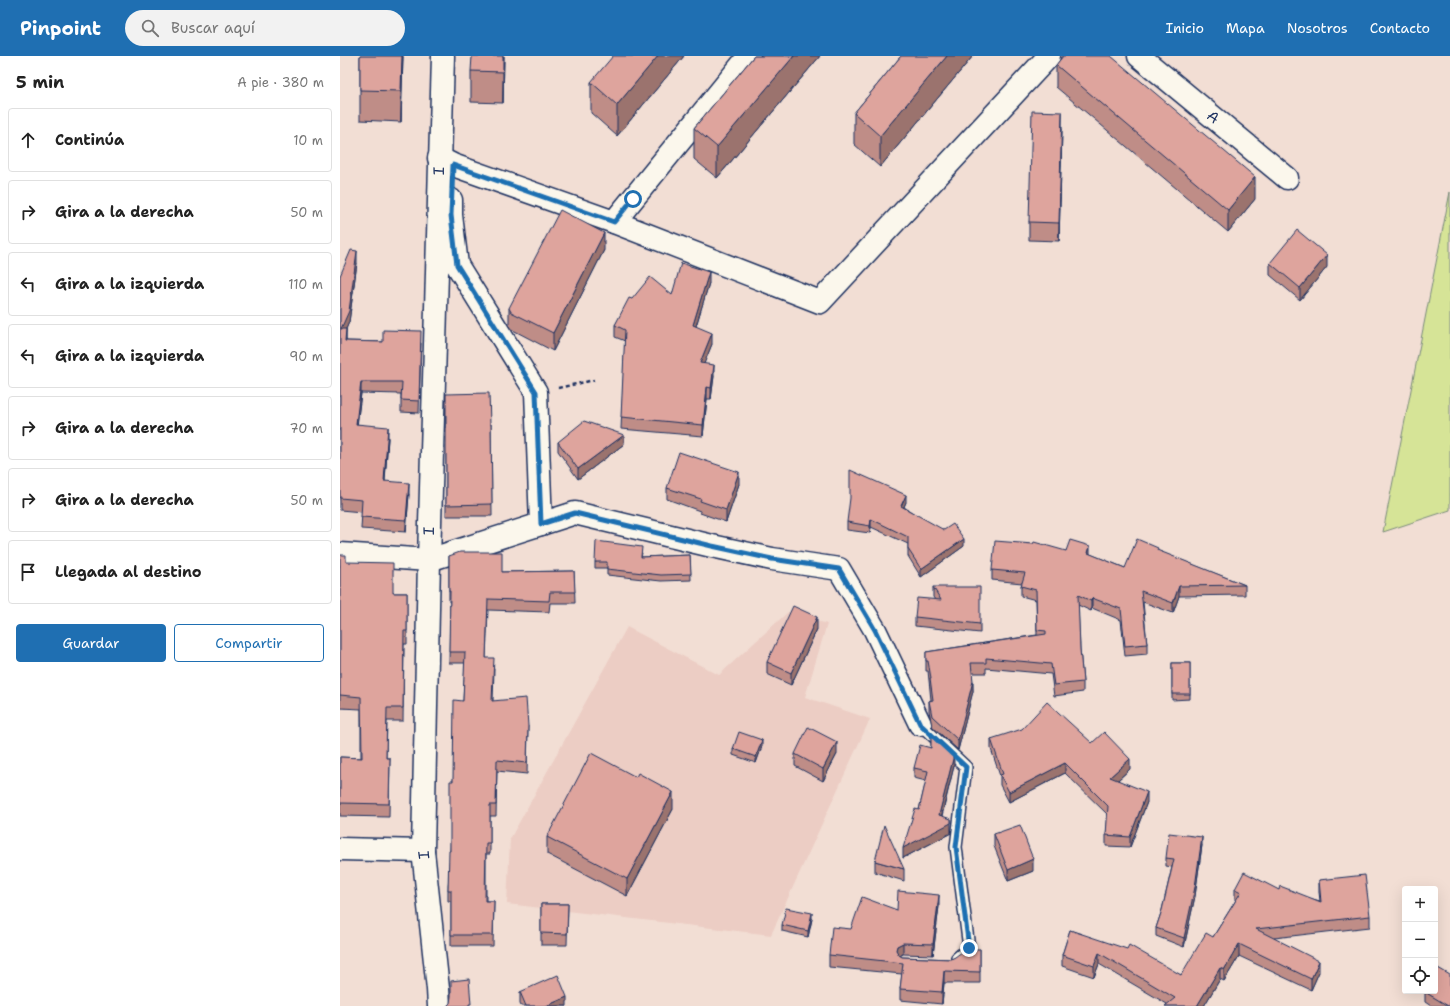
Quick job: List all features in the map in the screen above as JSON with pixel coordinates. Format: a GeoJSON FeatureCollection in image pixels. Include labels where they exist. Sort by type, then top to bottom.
{"type":"FeatureCollection","features":[{"type":"Feature","properties":{"kind":"street","name":"I"},"geometry":{"type":"LineString","coordinates":[[439,1006],[423,851],[428,560],[446,162],[443,56]]}},
{"type":"Feature","properties":{"kind":"street"},"geometry":{"type":"LineString","coordinates":[[614,222],[749,56]]}},
{"type":"Feature","properties":{"kind":"street"},"geometry":{"type":"LineString","coordinates":[[541,524],[536,392],[457,265],[446,162],[614,222],[820,302],[1049,56]]}},
{"type":"Feature","properties":{"kind":"street","name":"A"},"geometry":{"type":"LineString","coordinates":[[1139,56],[1287,178]]}},
{"type":"Feature","properties":{"kind":"street"},"geometry":{"type":"LineString","coordinates":[[340,554],[428,560],[575,513],[772,559],[839,569],[875,630],[920,724]]}},
{"type":"Feature","properties":{"kind":"street"},"geometry":{"type":"LineString","coordinates":[[340,849],[423,851]]}},
{"type":"Feature","properties":{"kind":"lane"},"geometry":{"type":"LineString","coordinates":[[920,724],[966,767],[956,847],[969,948],[951,963],[944,962]]}},
{"type":"Feature","properties":{"kind":"path"},"geometry":{"type":"LineString","coordinates":[[536,392],[594,380]]}},
{"type":"Feature","properties":{"kind":"shaded area"},"geometry":{"type":"Polygon","coordinates":[[[788,612],[827,624],[805,697],[870,719],[771,935],[507,904],[510,839],[627,627],[719,675],[788,612]]]}},
{"type":"Feature","properties":{"kind":"green space"},"geometry":{"type":"Polygon","coordinates":[[[1450,192],[1450,510],[1383,532],[1450,192]]]}},
{"type":"Feature","properties":{"kind":"building"},"geometry":{"type":"Polygon","coordinates":[[[360,56],[402,56],[401,91],[360,90],[360,56]]]}},
{"type":"Feature","properties":{"kind":"building"},"geometry":{"type":"Polygon","coordinates":[[[472,56],[503,56],[503,72],[471,71],[472,56]]]}},
{"type":"Feature","properties":{"kind":"building"},"geometry":{"type":"Polygon","coordinates":[[[613,56],[658,56],[617,105],[591,82],[613,56]]]}},
{"type":"Feature","properties":{"kind":"building"},"geometry":{"type":"Polygon","coordinates":[[[754,56],[794,56],[717,147],[694,128],[754,56]]]}},
{"type":"Feature","properties":{"kind":"building"},"geometry":{"type":"Polygon","coordinates":[[[901,56],[947,56],[880,136],[854,113],[901,56]]]}},
{"type":"Feature","properties":{"kind":"building"},"geometry":{"type":"Polygon","coordinates":[[[1063,56],[1111,56],[1255,177],[1228,210],[1056,65],[1063,56]]]}},
{"type":"Feature","properties":{"kind":"building"},"geometry":{"type":"Polygon","coordinates":[[[1032,111],[1062,112],[1059,223],[1029,222],[1032,111]]]}},
{"type":"Feature","properties":{"kind":"building"},"geometry":{"type":"Polygon","coordinates":[[[560,210],[604,233],[553,333],[511,312],[509,308],[560,210]]]}},
{"type":"Feature","properties":{"kind":"building"},"geometry":{"type":"Polygon","coordinates":[[[1297,230],[1327,255],[1300,288],[1270,263],[1297,230]]]}},
{"type":"Feature","properties":{"kind":"building"},"geometry":{"type":"Polygon","coordinates":[[[351,250],[357,251],[349,311],[341,329],[346,329],[345,341],[383,342],[383,330],[421,331],[419,401],[401,400],[402,382],[361,382],[356,424],[388,427],[384,481],[409,483],[406,520],[361,517],[362,500],[340,498],[340,276],[351,250]]]}},
{"type":"Feature","properties":{"kind":"building"},"geometry":{"type":"Polygon","coordinates":[[[681,263],[709,272],[693,325],[712,333],[700,363],[714,365],[711,388],[707,387],[703,425],[621,417],[625,330],[615,325],[629,298],[632,299],[650,277],[672,295],[681,263]]]}},
{"type":"Feature","properties":{"kind":"building"},"geometry":{"type":"Polygon","coordinates":[[[489,393],[492,504],[446,505],[446,394],[489,393]]]}},
{"type":"Feature","properties":{"kind":"building"},"geometry":{"type":"Polygon","coordinates":[[[584,421],[624,435],[578,469],[558,442],[584,421]]]}},
{"type":"Feature","properties":{"kind":"building"},"geometry":{"type":"Polygon","coordinates":[[[679,452],[739,472],[726,510],[700,501],[701,499],[667,488],[679,452]]]}},
{"type":"Feature","properties":{"kind":"building"},"geometry":{"type":"Polygon","coordinates":[[[850,470],[906,495],[901,506],[944,530],[953,524],[964,539],[921,569],[908,549],[908,537],[871,519],[870,526],[847,522],[850,498],[850,470]]]}},
{"type":"Feature","properties":{"kind":"building"},"geometry":{"type":"Polygon","coordinates":[[[1137,539],[1158,548],[1157,550],[1245,585],[1179,586],[1173,603],[1141,591],[1147,644],[1125,646],[1121,609],[1092,598],[1091,601],[1078,595],[1083,682],[1054,685],[1051,664],[986,658],[986,663],[971,663],[973,681],[958,740],[932,716],[929,701],[933,700],[931,678],[928,661],[926,661],[926,652],[1046,634],[1046,631],[1037,630],[1036,590],[1021,586],[1025,573],[992,570],[995,541],[1033,544],[1034,542],[1066,551],[1070,540],[1090,546],[1088,553],[1125,568],[1137,539]]]}},
{"type":"Feature","properties":{"kind":"building"},"geometry":{"type":"Polygon","coordinates":[[[596,541],[642,547],[641,557],[690,555],[691,574],[661,575],[607,569],[607,562],[595,562],[596,541]]]}},
{"type":"Feature","properties":{"kind":"building"},"geometry":{"type":"Polygon","coordinates":[[[460,552],[502,552],[502,572],[574,571],[575,592],[550,592],[549,601],[488,599],[486,658],[494,658],[492,701],[526,698],[528,726],[527,763],[497,760],[496,805],[490,805],[490,843],[486,843],[485,901],[494,901],[493,935],[451,935],[451,890],[448,890],[450,851],[450,781],[453,781],[454,700],[463,701],[465,652],[449,652],[449,556],[460,552]]]}},
{"type":"Feature","properties":{"kind":"building"},"geometry":{"type":"Polygon","coordinates":[[[340,555],[346,555],[346,562],[393,563],[393,593],[407,593],[407,631],[404,631],[403,708],[387,708],[386,758],[390,758],[389,804],[340,803],[340,757],[362,758],[361,697],[340,695],[340,555]]]}},
{"type":"Feature","properties":{"kind":"building"},"geometry":{"type":"Polygon","coordinates":[[[933,587],[980,587],[980,624],[915,617],[917,598],[941,600],[933,587]]]}},
{"type":"Feature","properties":{"kind":"building"},"geometry":{"type":"Polygon","coordinates":[[[793,606],[817,617],[791,673],[767,662],[793,606]]]}},
{"type":"Feature","properties":{"kind":"building"},"geometry":{"type":"Polygon","coordinates":[[[1172,663],[1190,663],[1190,694],[1172,694],[1172,663]]]}},
{"type":"Feature","properties":{"kind":"building"},"geometry":{"type":"Polygon","coordinates":[[[1047,702],[1092,743],[1104,732],[1130,759],[1110,777],[1147,792],[1130,837],[1106,835],[1108,806],[1065,763],[1009,792],[1000,775],[1003,774],[991,739],[1022,729],[1047,702]]]}},
{"type":"Feature","properties":{"kind":"building"},"geometry":{"type":"Polygon","coordinates":[[[808,727],[837,742],[823,769],[795,754],[808,727]]]}},
{"type":"Feature","properties":{"kind":"building"},"geometry":{"type":"Polygon","coordinates":[[[739,732],[762,740],[756,757],[733,749],[739,732]]]}},
{"type":"Feature","properties":{"kind":"building"},"geometry":{"type":"Polygon","coordinates":[[[931,733],[954,755],[939,815],[951,819],[951,823],[903,848],[915,809],[919,810],[928,771],[914,768],[920,745],[931,748],[931,733]]]}},
{"type":"Feature","properties":{"kind":"building"},"geometry":{"type":"Polygon","coordinates":[[[591,753],[636,777],[638,773],[673,792],[627,879],[547,837],[591,753]]]}},
{"type":"Feature","properties":{"kind":"building"},"geometry":{"type":"Polygon","coordinates":[[[884,825],[904,869],[875,861],[884,825]]]}},
{"type":"Feature","properties":{"kind":"building"},"geometry":{"type":"Polygon","coordinates":[[[1020,825],[1033,859],[1008,870],[994,834],[1020,825]]]}},
{"type":"Feature","properties":{"kind":"building"},"geometry":{"type":"Polygon","coordinates":[[[1169,833],[1202,837],[1195,887],[1184,938],[1156,928],[1162,910],[1174,859],[1166,858],[1169,833]]]}},
{"type":"Feature","properties":{"kind":"building"},"geometry":{"type":"Polygon","coordinates":[[[1244,872],[1279,890],[1280,886],[1321,902],[1319,880],[1365,875],[1370,916],[1256,929],[1319,961],[1311,979],[1239,944],[1224,970],[1220,968],[1197,1006],[1165,1006],[1175,998],[1099,953],[1094,966],[1062,955],[1070,930],[1127,949],[1129,945],[1181,975],[1206,933],[1213,937],[1241,892],[1235,889],[1244,872]]]}},
{"type":"Feature","properties":{"kind":"building"},"geometry":{"type":"Polygon","coordinates":[[[898,891],[939,895],[933,944],[903,943],[897,946],[896,950],[899,955],[902,957],[951,959],[966,949],[980,949],[980,972],[944,971],[942,992],[900,989],[903,963],[829,955],[832,927],[851,929],[862,897],[897,910],[898,891]]]}},
{"type":"Feature","properties":{"kind":"building"},"geometry":{"type":"Polygon","coordinates":[[[541,904],[568,904],[567,934],[541,933],[541,904]]]}},
{"type":"Feature","properties":{"kind":"building"},"geometry":{"type":"Polygon","coordinates":[[[786,908],[812,913],[808,931],[782,925],[786,908]]]}},
{"type":"Feature","properties":{"kind":"building"},"geometry":{"type":"Polygon","coordinates":[[[1438,968],[1450,975],[1450,1006],[1428,994],[1438,994],[1438,968]]]}},
{"type":"Feature","properties":{"kind":"building"},"geometry":{"type":"Polygon","coordinates":[[[558,975],[567,997],[546,1006],[526,1006],[520,992],[558,975]]]}},
{"type":"Feature","properties":{"kind":"building"},"geometry":{"type":"Polygon","coordinates":[[[469,979],[471,1004],[469,1004],[469,1006],[447,1006],[450,1003],[451,981],[469,979]]]}},
{"type":"Feature","properties":{"kind":"route"},"geometry":{"type":"LineString","coordinates":[[633,199],[614,222],[453,165],[451,215],[457,265],[536,392],[541,524],[575,513],[772,559],[839,569],[875,630],[920,724],[966,767],[956,847],[969,948]]}}]}
